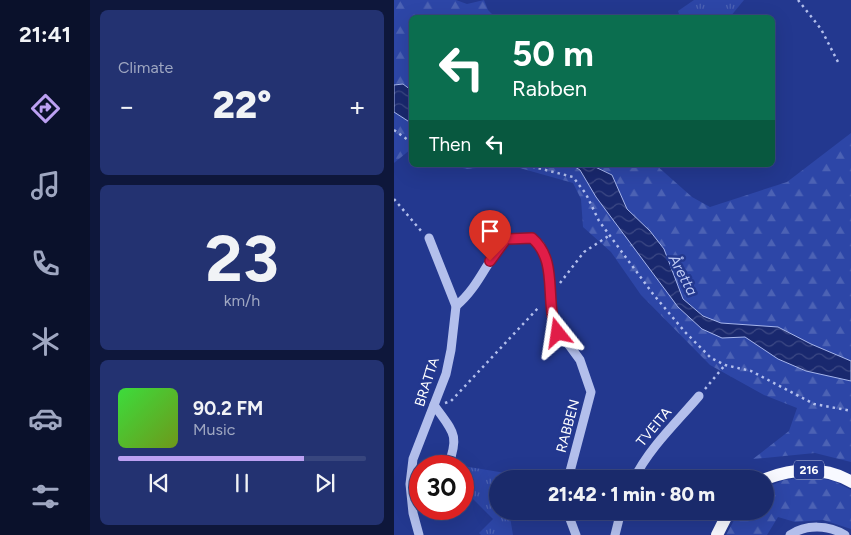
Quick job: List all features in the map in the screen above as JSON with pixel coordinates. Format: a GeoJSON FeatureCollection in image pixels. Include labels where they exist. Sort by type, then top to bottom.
{"type":"FeatureCollection","features":[{"type":"Feature","properties":{"kind":"main road","name":"216"},"geometry":{"type":"LineString","coordinates":[[774,476],[784,472],[813,470],[830,473],[851,482]]}},
{"type":"Feature","properties":{"kind":"main road"},"geometry":{"type":"LineString","coordinates":[[717,535],[724,520]]}},
{"type":"Feature","properties":{"kind":"street","name":"BRATTA"},"geometry":{"type":"LineString","coordinates":[[415,455],[434,405],[451,350],[456,306],[427,237]]}},
{"type":"Feature","properties":{"kind":"street","name":"RABBEN"},"geometry":{"type":"LineString","coordinates":[[456,306],[467,297],[480,280],[506,239],[532,238],[540,245],[547,260],[553,323],[580,360],[591,392],[570,470]]}},
{"type":"Feature","properties":{"kind":"street","name":"TVEITA"},"geometry":{"type":"LineString","coordinates":[[638,470],[658,443],[699,396]]}},
{"type":"Feature","properties":{"kind":"street"},"geometry":{"type":"LineString","coordinates":[[434,405],[452,433],[456,445],[452,455]]}},
{"type":"Feature","properties":{"kind":"street","name":"BRATTA"},"geometry":{"type":"LineString","coordinates":[[415,520],[419,535]]}},
{"type":"Feature","properties":{"kind":"street"},"geometry":{"type":"LineString","coordinates":[[570,520],[576,535]]}},
{"type":"Feature","properties":{"kind":"street"},"geometry":{"type":"LineString","coordinates":[[615,535],[619,520]]}},
{"type":"Feature","properties":{"kind":"street"},"geometry":{"type":"LineString","coordinates":[[790,535],[800,530],[822,527],[836,529],[845,535]]}},
{"type":"Feature","properties":{"kind":"path"},"geometry":{"type":"LineString","coordinates":[[798,0],[821,28],[838,62]]}},
{"type":"Feature","properties":{"kind":"path"},"geometry":{"type":"LineString","coordinates":[[394,130],[409,140]]}},
{"type":"Feature","properties":{"kind":"path"},"geometry":{"type":"LineString","coordinates":[[535,167],[573,176],[590,202],[599,221],[653,294],[685,332],[711,358],[751,371],[814,404],[851,411]]}},
{"type":"Feature","properties":{"kind":"path"},"geometry":{"type":"LineString","coordinates":[[394,198],[427,237]]}},
{"type":"Feature","properties":{"kind":"path"},"geometry":{"type":"LineString","coordinates":[[434,405],[451,401],[551,295],[584,252],[610,235]]}},
{"type":"Feature","properties":{"kind":"path"},"geometry":{"type":"LineString","coordinates":[[699,396],[725,364]]}},
{"type":"Feature","properties":{"kind":"green space"},"geometry":{"type":"Polygon","coordinates":[[[394,0],[456,0],[467,4],[484,0],[488,10],[493,15],[409,15],[409,88],[403,84],[394,85],[394,0]]]}},
{"type":"Feature","properties":{"kind":"green space"},"geometry":{"type":"Polygon","coordinates":[[[694,0],[744,0],[732,15],[679,15],[678,11],[694,0]]]}},
{"type":"Feature","properties":{"kind":"green space"},"geometry":{"type":"Polygon","coordinates":[[[394,112],[409,121],[409,151],[394,163],[394,112]]]}},
{"type":"Feature","properties":{"kind":"green space"},"geometry":{"type":"Polygon","coordinates":[[[851,133],[851,361],[778,327],[721,323],[703,316],[683,299],[650,231],[627,209],[612,175],[595,167],[658,167],[692,197],[710,207],[787,182],[851,133]]]}},
{"type":"Feature","properties":{"kind":"green space"},"geometry":{"type":"Polygon","coordinates":[[[459,167],[486,167],[466,169],[459,167]]]}},
{"type":"Feature","properties":{"kind":"green space"},"geometry":{"type":"Polygon","coordinates":[[[516,167],[575,167],[580,170],[596,197],[678,307],[702,329],[722,338],[745,337],[778,359],[805,371],[851,381],[851,462],[815,453],[753,459],[789,431],[797,408],[764,395],[710,365],[641,295],[611,252],[583,227],[581,199],[573,183],[516,167]]]}},
{"type":"Feature","properties":{"kind":"green space"},"geometry":{"type":"Polygon","coordinates":[[[474,468],[489,470],[489,515],[474,500],[474,468]]]}},
{"type":"Feature","properties":{"kind":"green space"},"geometry":{"type":"Polygon","coordinates":[[[812,477],[834,481],[851,490],[851,529],[823,520],[795,522],[778,517],[767,535],[726,535],[734,520],[774,520],[774,484],[784,480],[812,477]]]}},
{"type":"Feature","properties":{"kind":"green space"},"geometry":{"type":"Polygon","coordinates":[[[492,520],[510,520],[513,535],[481,535],[479,533],[492,520]]]}},
{"type":"Feature","properties":{"kind":"water"},"geometry":{"type":"Polygon","coordinates":[[[403,84],[409,88],[409,122],[394,112],[394,85],[403,84]]]}},
{"type":"Feature","properties":{"kind":"water"},"geometry":{"type":"Polygon","coordinates":[[[575,167],[595,167],[612,175],[627,209],[650,231],[664,249],[683,299],[703,316],[721,323],[778,327],[851,361],[851,381],[806,371],[778,359],[745,337],[722,338],[702,329],[678,307],[596,197],[580,170],[575,167]]]}},
{"type":"Feature","properties":{"kind":"route"},"geometry":{"type":"LineString","coordinates":[[490,261],[506,239],[532,238],[540,245],[547,260],[553,323],[558,333]]}},
{"type":"Feature","properties":{"kind":"water label","name":"Åretta"},"geometry":{"type":"Point","coordinates":[683,275]}}]}
